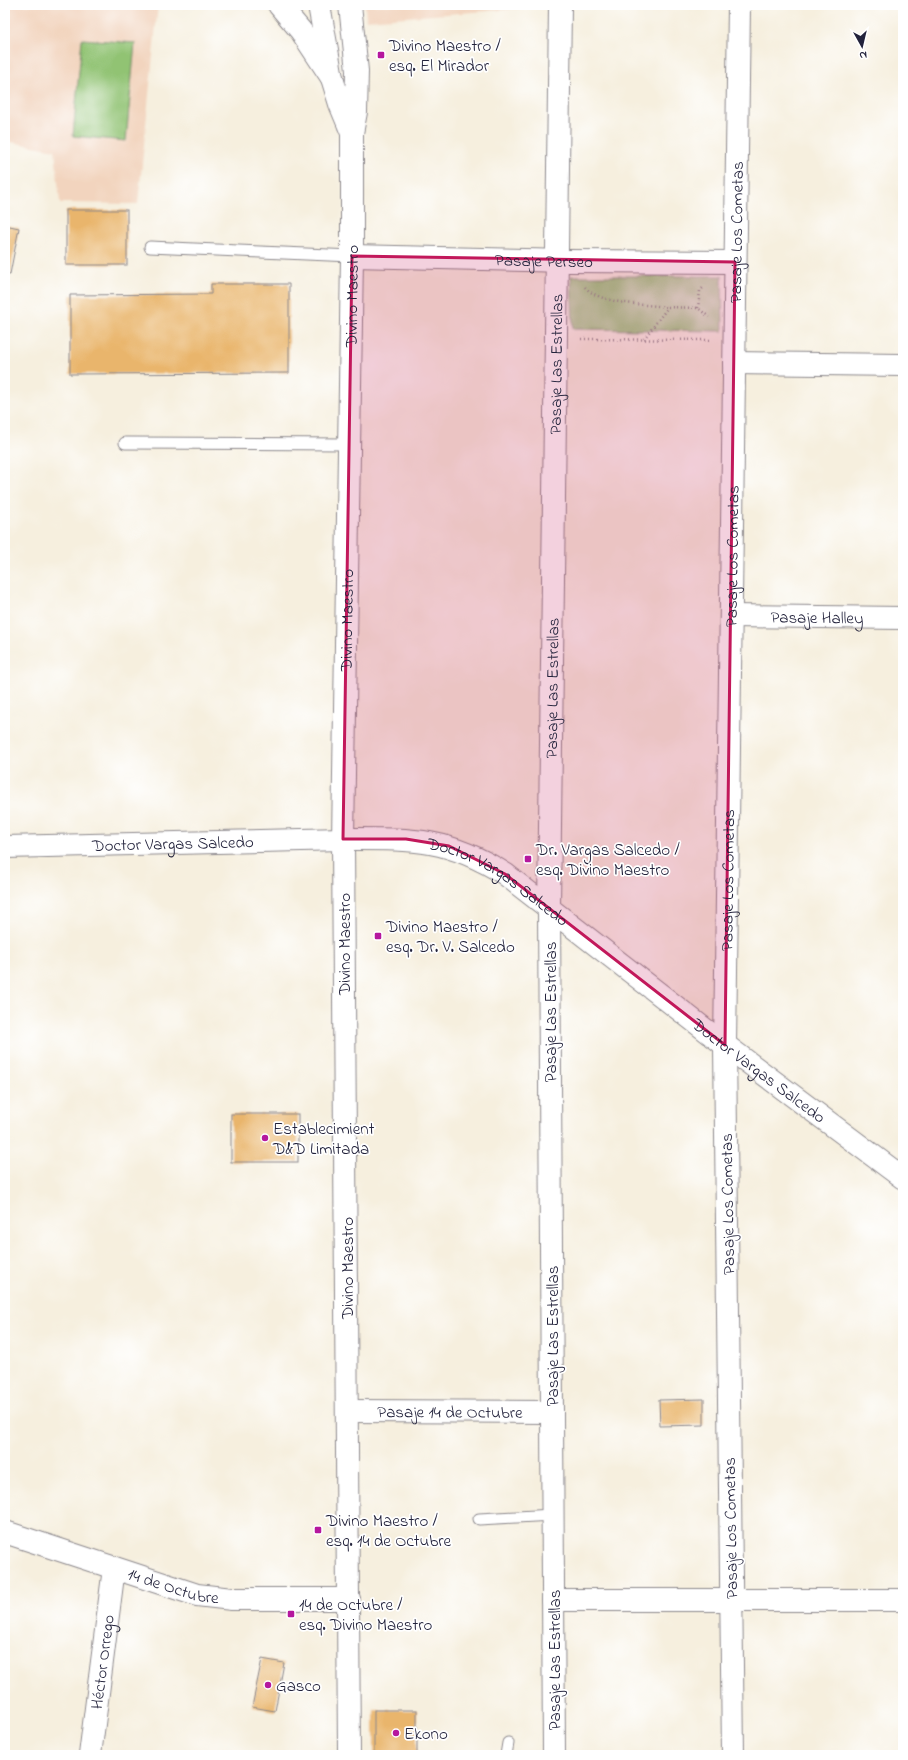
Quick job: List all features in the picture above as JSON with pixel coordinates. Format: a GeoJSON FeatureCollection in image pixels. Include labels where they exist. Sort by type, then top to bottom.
{"type":"FeatureCollection","features":[{"type":"Feature","properties":{"kind":"street"},"geometry":{"type":"LineString","coordinates":[[279,5],[301,31],[332,78]]}},
{"type":"Feature","properties":{"kind":"street","name":"Divino Maestro"},"geometry":{"type":"LineString","coordinates":[[319,5],[332,78],[340,104],[352,133]]}},
{"type":"Feature","properties":{"kind":"street","name":"Divino Maestro"},"geometry":{"type":"LineString","coordinates":[[349,1755],[344,839],[350,444],[352,133],[356,112],[357,71],[350,5]]}},
{"type":"Feature","properties":{"kind":"street","name":"Pasaje Las Estrellas"},"geometry":{"type":"LineString","coordinates":[[554,1755],[549,908],[556,338],[562,261],[560,5]]}},
{"type":"Feature","properties":{"kind":"street","name":"Pasaje Los Cometas"},"geometry":{"type":"LineString","coordinates":[[733,1755],[725,1045],[734,363],[731,340],[735,262],[739,5]]}},
{"type":"Feature","properties":{"kind":"street","name":"Pasaje Perseo"},"geometry":{"type":"LineString","coordinates":[[352,256],[562,261],[735,262]]}},
{"type":"Feature","properties":{"kind":"street"},"geometry":{"type":"LineString","coordinates":[[734,363],[903,365]]}},
{"type":"Feature","properties":{"kind":"street","name":"Pasaje Halley"},"geometry":{"type":"LineString","coordinates":[[730,616],[903,618]]}},
{"type":"Feature","properties":{"kind":"street","name":"Doctor Vargas Salcedo"},"geometry":{"type":"LineString","coordinates":[[5,846],[344,839],[427,841],[449,846],[470,854],[494,867],[725,1045],[903,1178]]}},
{"type":"Feature","properties":{"kind":"street","name":"Pasaje 14 de Octubre"},"geometry":{"type":"LineString","coordinates":[[348,1411],[552,1412]]}},
{"type":"Feature","properties":{"kind":"street","name":"14 de Octubre"},"geometry":{"type":"LineString","coordinates":[[5,1532],[169,1587],[215,1598],[232,1600],[349,1599]]}},
{"type":"Feature","properties":{"kind":"street","name":"Héctor Orrego"},"geometry":{"type":"LineString","coordinates":[[90,1755],[114,1568]]}},
{"type":"Feature","properties":{"kind":"street"},"geometry":{"type":"LineString","coordinates":[[553,1600],[903,1600]]}},
{"type":"Feature","properties":{"kind":"lane"},"geometry":{"type":"LineString","coordinates":[[150,247],[352,256]]}},
{"type":"Feature","properties":{"kind":"lane"},"geometry":{"type":"LineString","coordinates":[[126,443],[350,444]]}},
{"type":"Feature","properties":{"kind":"lane"},"geometry":{"type":"LineString","coordinates":[[479,1519],[553,1515]]}},
{"type":"Feature","properties":{"kind":"lane"},"geometry":{"type":"LineString","coordinates":[[506,1755],[508,1743]]}},
{"type":"Feature","properties":{"kind":"path"},"geometry":{"type":"LineString","coordinates":[[562,261],[589,292],[602,299],[668,307],[698,308],[723,330],[731,340]]}},
{"type":"Feature","properties":{"kind":"path"},"geometry":{"type":"LineString","coordinates":[[644,339],[668,307]]}},
{"type":"Feature","properties":{"kind":"path"},"geometry":{"type":"LineString","coordinates":[[556,338],[731,340]]}},
{"type":"Feature","properties":{"kind":"highlighted area"},"geometry":{"type":"Polygon","coordinates":[[[352,256],[735,262],[725,1045],[505,874],[449,846],[406,839],[343,839],[352,256]]]}},
{"type":"Feature","properties":{"kind":"shaded area"},"geometry":{"type":"Polygon","coordinates":[[[5,5],[158,5],[138,204],[60,203],[55,150],[5,141],[5,5]]]}},
{"type":"Feature","properties":{"kind":"shaded area"},"geometry":{"type":"Polygon","coordinates":[[[365,5],[566,5],[366,20],[365,5]]]}},
{"type":"Feature","properties":{"kind":"green space"},"geometry":{"type":"Polygon","coordinates":[[[82,39],[135,43],[126,141],[73,136],[82,39]]]}},
{"type":"Feature","properties":{"kind":"green space"},"geometry":{"type":"Polygon","coordinates":[[[571,276],[722,276],[723,331],[573,329],[571,276]]]}},
{"type":"Feature","properties":{"kind":"building"},"geometry":{"type":"Polygon","coordinates":[[[66,210],[127,210],[127,265],[66,265],[66,210]]]}},
{"type":"Feature","properties":{"kind":"building"},"geometry":{"type":"Polygon","coordinates":[[[5,225],[19,228],[10,274],[5,273],[5,225]]]}},
{"type":"Feature","properties":{"kind":"building"},"geometry":{"type":"Polygon","coordinates":[[[211,284],[289,284],[289,373],[70,374],[70,295],[211,294],[211,284]]]}},
{"type":"Feature","properties":{"kind":"building","name":"Establecimient D&D Limitada"},"geometry":{"type":"Polygon","coordinates":[[[231,1114],[298,1114],[298,1162],[231,1162],[231,1114]]]}},
{"type":"Feature","properties":{"kind":"building"},"geometry":{"type":"Polygon","coordinates":[[[704,1399],[704,1425],[660,1426],[659,1400],[704,1399]]]}},
{"type":"Feature","properties":{"kind":"building","name":"Gasco"},"geometry":{"type":"Polygon","coordinates":[[[262,1659],[284,1663],[275,1711],[252,1707],[262,1659]]]}},
{"type":"Feature","properties":{"kind":"building","name":"Ekono"},"geometry":{"type":"Polygon","coordinates":[[[374,1710],[417,1710],[417,1755],[374,1755],[374,1710]]]}},
{"type":"Feature","properties":{"kind":"place","name":"Divino Maestro / esq. El Mirador"},"geometry":{"type":"Point","coordinates":[381,55]}},
{"type":"Feature","properties":{"kind":"place","name":"Dr. Vargas Salcedo / esq. Divino Maestro"},"geometry":{"type":"Point","coordinates":[528,859]}},
{"type":"Feature","properties":{"kind":"place","name":"Divino Maestro / esq. Dr. V. Salcedo"},"geometry":{"type":"Point","coordinates":[378,936]}},
{"type":"Feature","properties":{"kind":"place","name":"Establecimient D&D Limitada"},"geometry":{"type":"Point","coordinates":[265,1138]}},
{"type":"Feature","properties":{"kind":"place","name":"Divino Maestro / esq. 14 de Octubre"},"geometry":{"type":"Point","coordinates":[318,1530]}},
{"type":"Feature","properties":{"kind":"place","name":"14 de Octubre / esq. Divino Maestro"},"geometry":{"type":"Point","coordinates":[291,1614]}},
{"type":"Feature","properties":{"kind":"place","name":"Gasco"},"geometry":{"type":"Point","coordinates":[268,1685]}},
{"type":"Feature","properties":{"kind":"place","name":"Ekono"},"geometry":{"type":"Point","coordinates":[396,1733]}}]}
